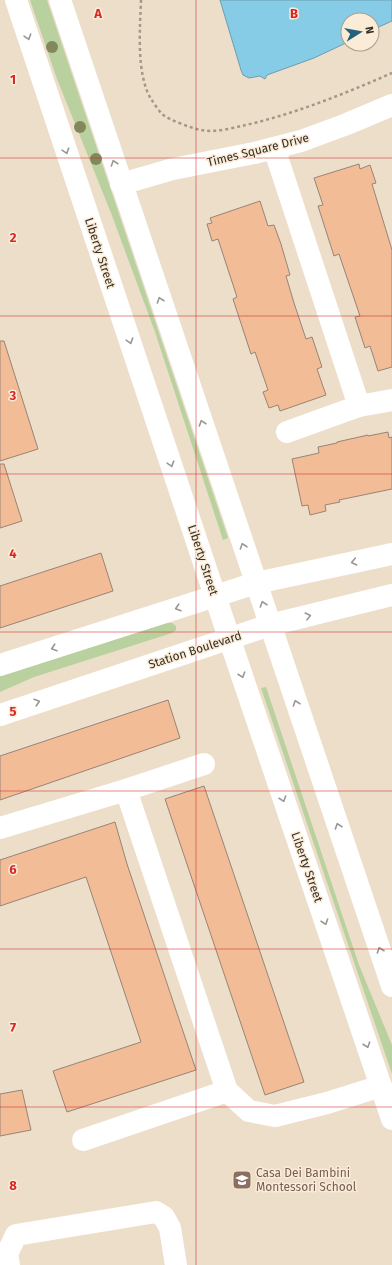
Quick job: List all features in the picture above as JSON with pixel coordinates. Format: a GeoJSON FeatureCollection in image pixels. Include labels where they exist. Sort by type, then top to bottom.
{"type":"FeatureCollection","features":[{"type":"Feature","properties":{"kind":"street","name":"Liberty Street"},"geometry":{"type":"LineString","coordinates":[[16,0],[229,638],[392,1119]]}},
{"type":"Feature","properties":{"kind":"street"},"geometry":{"type":"LineString","coordinates":[[60,0],[392,986]]}},
{"type":"Feature","properties":{"kind":"street","name":"Times Square Drive"},"geometry":{"type":"LineString","coordinates":[[121,184],[173,169],[274,148],[300,141],[347,124],[392,105]]}},
{"type":"Feature","properties":{"kind":"street"},"geometry":{"type":"LineString","coordinates":[[274,148],[359,406]]}},
{"type":"Feature","properties":{"kind":"street"},"geometry":{"type":"LineString","coordinates":[[287,432],[359,406],[392,400]]}},
{"type":"Feature","properties":{"kind":"street"},"geometry":{"type":"LineString","coordinates":[[0,665],[256,583],[392,554]]}},
{"type":"Feature","properties":{"kind":"street","name":"Station Boulevard"},"geometry":{"type":"LineString","coordinates":[[0,714],[270,625],[392,595]]}},
{"type":"Feature","properties":{"kind":"street"},"geometry":{"type":"LineString","coordinates":[[0,828],[126,790],[204,764]]}},
{"type":"Feature","properties":{"kind":"street"},"geometry":{"type":"LineString","coordinates":[[126,790],[227,1091],[249,1111],[275,1116],[328,1103],[381,1086]]}},
{"type":"Feature","properties":{"kind":"street"},"geometry":{"type":"LineString","coordinates":[[83,1140],[227,1091]]}},
{"type":"Feature","properties":{"kind":"street"},"geometry":{"type":"LineString","coordinates":[[9,1265],[7,1254],[16,1235],[156,1212],[164,1217],[170,1228],[176,1265]]}},
{"type":"Feature","properties":{"kind":"path"},"geometry":{"type":"LineString","coordinates":[[142,0],[139,44],[144,81],[150,98],[162,114],[178,122],[202,130],[225,129],[274,118],[315,105],[392,73]]}},
{"type":"Feature","properties":{"kind":"green space"},"geometry":{"type":"Polygon","coordinates":[[[30,0],[47,0],[228,538],[223,540],[155,332],[111,213],[57,79],[30,0]]]}},
{"type":"Feature","properties":{"kind":"green space"},"geometry":{"type":"Polygon","coordinates":[[[166,623],[172,623],[176,626],[176,630],[172,633],[34,677],[0,692],[0,676],[166,623]]]}},
{"type":"Feature","properties":{"kind":"green space"},"geometry":{"type":"Polygon","coordinates":[[[266,687],[359,965],[392,1045],[392,1074],[261,688],[266,687]]]}},
{"type":"Feature","properties":{"kind":"water"},"geometry":{"type":"Polygon","coordinates":[[[220,0],[392,0],[392,21],[380,26],[380,12],[340,12],[340,46],[314,58],[267,75],[265,79],[260,76],[249,78],[243,75],[220,0]]]}},
{"type":"Feature","properties":{"kind":"building"},"geometry":{"type":"Polygon","coordinates":[[[359,164],[360,169],[370,165],[376,183],[372,184],[392,250],[392,367],[378,371],[370,346],[365,348],[355,317],[360,316],[339,254],[334,256],[318,206],[323,205],[314,178],[359,164]]]}},
{"type":"Feature","properties":{"kind":"building"},"geometry":{"type":"Polygon","coordinates":[[[260,201],[268,226],[274,225],[281,244],[290,275],[286,276],[294,303],[306,339],[312,337],[322,367],[317,369],[326,395],[280,411],[278,405],[269,408],[263,392],[268,390],[255,352],[251,354],[233,299],[237,297],[218,239],[212,241],[207,224],[212,223],[210,218],[260,201]]]}},
{"type":"Feature","properties":{"kind":"building"},"geometry":{"type":"Polygon","coordinates":[[[0,341],[4,341],[38,449],[0,461],[0,341]]]}},
{"type":"Feature","properties":{"kind":"building"},"geometry":{"type":"Polygon","coordinates":[[[388,432],[389,438],[392,437],[392,489],[339,500],[340,502],[325,505],[326,511],[310,515],[308,505],[302,506],[292,459],[319,453],[318,447],[368,435],[388,432]]]}},
{"type":"Feature","properties":{"kind":"building"},"geometry":{"type":"Polygon","coordinates":[[[0,464],[4,464],[22,521],[0,528],[0,464]]]}},
{"type":"Feature","properties":{"kind":"building"},"geometry":{"type":"Polygon","coordinates":[[[101,553],[113,591],[0,628],[0,586],[101,553]]]}},
{"type":"Feature","properties":{"kind":"building"},"geometry":{"type":"Polygon","coordinates":[[[168,700],[180,738],[0,800],[0,756],[168,700]]]}},
{"type":"Feature","properties":{"kind":"building"},"geometry":{"type":"Polygon","coordinates":[[[204,786],[304,1082],[265,1095],[165,799],[204,786]]]}},
{"type":"Feature","properties":{"kind":"building"},"geometry":{"type":"Polygon","coordinates":[[[115,822],[127,864],[196,1070],[67,1112],[53,1071],[141,1042],[86,877],[0,906],[0,860],[115,822]]]}},
{"type":"Feature","properties":{"kind":"building"},"geometry":{"type":"Polygon","coordinates":[[[22,1090],[31,1130],[0,1136],[0,1094],[22,1090]]]}},
{"type":"Feature","properties":{"kind":"place","name":"Casa Dei Bambini Montessori School"},"geometry":{"type":"Point","coordinates":[242,1180]}}]}
